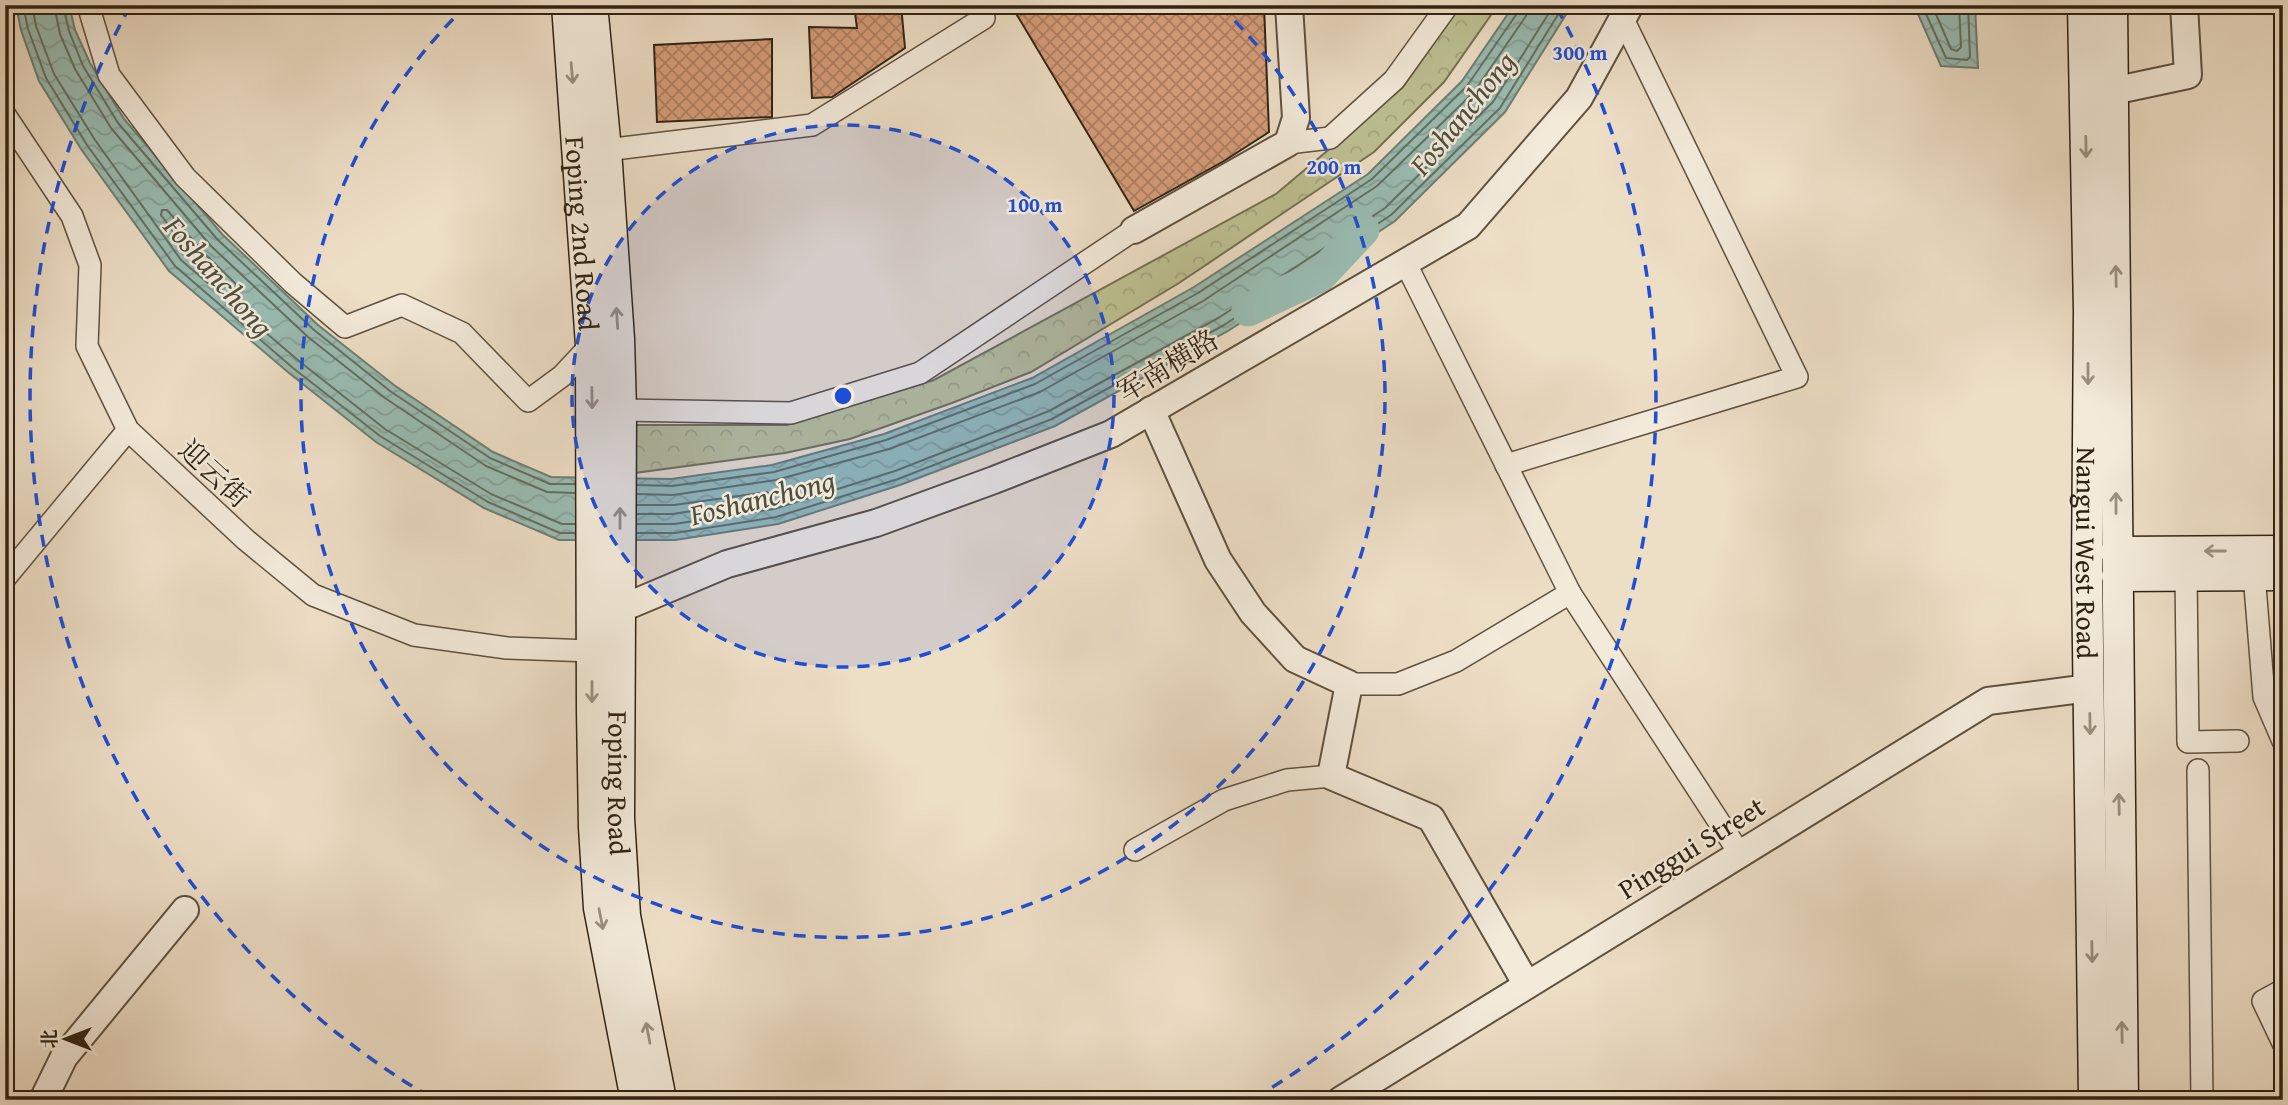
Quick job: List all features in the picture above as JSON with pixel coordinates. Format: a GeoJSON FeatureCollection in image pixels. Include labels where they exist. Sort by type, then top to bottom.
{"type":"FeatureCollection","features":[{"type":"Feature","properties":{"kind":"main road","name":"Foping 2nd Road"},"geometry":{"type":"LineString","coordinates":[[567,5],[591,345],[607,461]]}},
{"type":"Feature","properties":{"kind":"main road","name":"Foping 2nd Road"},"geometry":{"type":"LineString","coordinates":[[592,5],[606,150],[619,339],[621,411],[607,461]]}},
{"type":"Feature","properties":{"kind":"main road","name":"Nangui West Road"},"geometry":{"type":"LineString","coordinates":[[2083,5],[2099,94],[2117,313],[2123,1100]]}},
{"type":"Feature","properties":{"kind":"main road","name":"Nangui West Road"},"geometry":{"type":"LineString","coordinates":[[2094,1100],[2087,572],[2088,311],[2099,94],[2112,5]]}},
{"type":"Feature","properties":{"kind":"main road","name":"Foping Road"},"geometry":{"type":"LineString","coordinates":[[607,461],[606,575],[591,652],[594,827],[599,908],[636,1100]]}},
{"type":"Feature","properties":{"kind":"main road"},"geometry":{"type":"LineString","coordinates":[[2117,564],[2186,575],[2253,563],[2283,551]]}},
{"type":"Feature","properties":{"kind":"main road"},"geometry":{"type":"LineString","coordinates":[[2117,564],[2253,563],[2283,575]]}},
{"type":"Feature","properties":{"kind":"main road","name":"Foping Road"},"geometry":{"type":"LineString","coordinates":[[606,575],[620,609],[619,818],[625,916],[661,1100]]}},
{"type":"Feature","properties":{"kind":"street"},"geometry":{"type":"LineString","coordinates":[[88,5],[109,75],[185,177],[293,283],[345,327],[402,305],[462,333],[528,401],[562,376],[591,345]]}},
{"type":"Feature","properties":{"kind":"street"},"geometry":{"type":"LineString","coordinates":[[606,150],[812,125],[984,18],[976,5]]}},
{"type":"Feature","properties":{"kind":"street"},"geometry":{"type":"LineString","coordinates":[[1288,143],[1296,118],[1289,5]]}},
{"type":"Feature","properties":{"kind":"street"},"geometry":{"type":"LineString","coordinates":[[621,411],[791,413],[920,373],[1134,230],[1288,143],[1330,138],[1394,80],[1448,5]]}},
{"type":"Feature","properties":{"kind":"street"},"geometry":{"type":"LineString","coordinates":[[2099,94],[2188,75],[2184,5]]}},
{"type":"Feature","properties":{"kind":"street"},"geometry":{"type":"LineString","coordinates":[[1506,465],[1797,377],[1626,12]]}},
{"type":"Feature","properties":{"kind":"street","name":"军南横路"},"geometry":{"type":"LineString","coordinates":[[620,609],[727,564],[876,523],[1111,434],[1468,226],[1579,98],[1626,12]]}},
{"type":"Feature","properties":{"kind":"street","name":"迎云街"},"geometry":{"type":"LineString","coordinates":[[5,115],[72,216],[90,265],[87,345],[128,430],[246,540],[313,595],[414,635],[507,648],[591,652]]}},
{"type":"Feature","properties":{"kind":"street"},"geometry":{"type":"LineString","coordinates":[[1405,262],[1570,593],[1740,854]]}},
{"type":"Feature","properties":{"kind":"street"},"geometry":{"type":"LineString","coordinates":[[1151,411],[1218,560],[1252,613],[1294,659],[1349,684],[1398,684],[1457,661],[1570,593]]}},
{"type":"Feature","properties":{"kind":"street"},"geometry":{"type":"LineString","coordinates":[[5,578],[128,430]]}},
{"type":"Feature","properties":{"kind":"street"},"geometry":{"type":"LineString","coordinates":[[2253,563],[2264,697],[2283,741]]}},
{"type":"Feature","properties":{"kind":"street"},"geometry":{"type":"LineString","coordinates":[[2186,575],[2188,742],[2238,741]]}},
{"type":"Feature","properties":{"kind":"street"},"geometry":{"type":"LineString","coordinates":[[1331,776],[1349,684]]}},
{"type":"Feature","properties":{"kind":"street","name":"Pinggui Street"},"geometry":{"type":"LineString","coordinates":[[1341,1100],[1988,701],[2089,688]]}},
{"type":"Feature","properties":{"kind":"street"},"geometry":{"type":"LineString","coordinates":[[2198,770],[2202,1100]]}},
{"type":"Feature","properties":{"kind":"street"},"geometry":{"type":"LineString","coordinates":[[1135,850],[1224,800],[1287,780],[1331,776],[1431,818],[1527,985]]}},
{"type":"Feature","properties":{"kind":"street"},"geometry":{"type":"LineString","coordinates":[[43,1100],[64,1057],[185,910]]}},
{"type":"Feature","properties":{"kind":"street"},"geometry":{"type":"LineString","coordinates":[[2283,990],[2263,1001],[2283,1043]]}},
{"type":"Feature","properties":{"kind":"green space"},"geometry":{"type":"Polygon","coordinates":[[[1461,5],[1498,5],[1444,82],[1374,152],[1179,283],[1031,372],[850,439],[785,453],[634,473],[634,425],[787,425],[934,380],[1276,194],[1403,87],[1461,5]]]}},
{"type":"Feature","properties":{"kind":"water"},"geometry":{"type":"Polygon","coordinates":[[[16,5],[69,5],[75,30],[90,63],[124,119],[222,234],[318,325],[394,385],[493,452],[551,477],[671,479],[772,465],[884,434],[1032,378],[1194,287],[1368,174],[1462,81],[1514,5],[1572,5],[1505,112],[1395,221],[1228,331],[1055,426],[900,485],[778,524],[675,540],[559,540],[484,508],[376,442],[289,373],[169,271],[81,149],[39,81],[21,30],[16,5]]]}},
{"type":"Feature","properties":{"kind":"water"},"geometry":{"type":"Polygon","coordinates":[[[1914,5],[1975,5],[1978,68],[1941,66],[1914,5]]]}},
{"type":"Feature","properties":{"kind":"building"},"geometry":{"type":"Polygon","coordinates":[[[854,5],[901,5],[905,48],[832,97],[812,98],[809,27],[857,28],[854,5]]]}},
{"type":"Feature","properties":{"kind":"building"},"geometry":{"type":"Polygon","coordinates":[[[1011,5],[1264,5],[1269,132],[1224,161],[1134,211],[1011,5]]]}},
{"type":"Feature","properties":{"kind":"building"},"geometry":{"type":"Polygon","coordinates":[[[772,39],[772,117],[657,122],[654,45],[772,39]]]}},
{"type":"Feature","properties":{"kind":"waterway","name":"Foshanchong"},"geometry":{"type":"LineString","coordinates":[[1248,310],[1320,276],[1363,230]]}}]}
